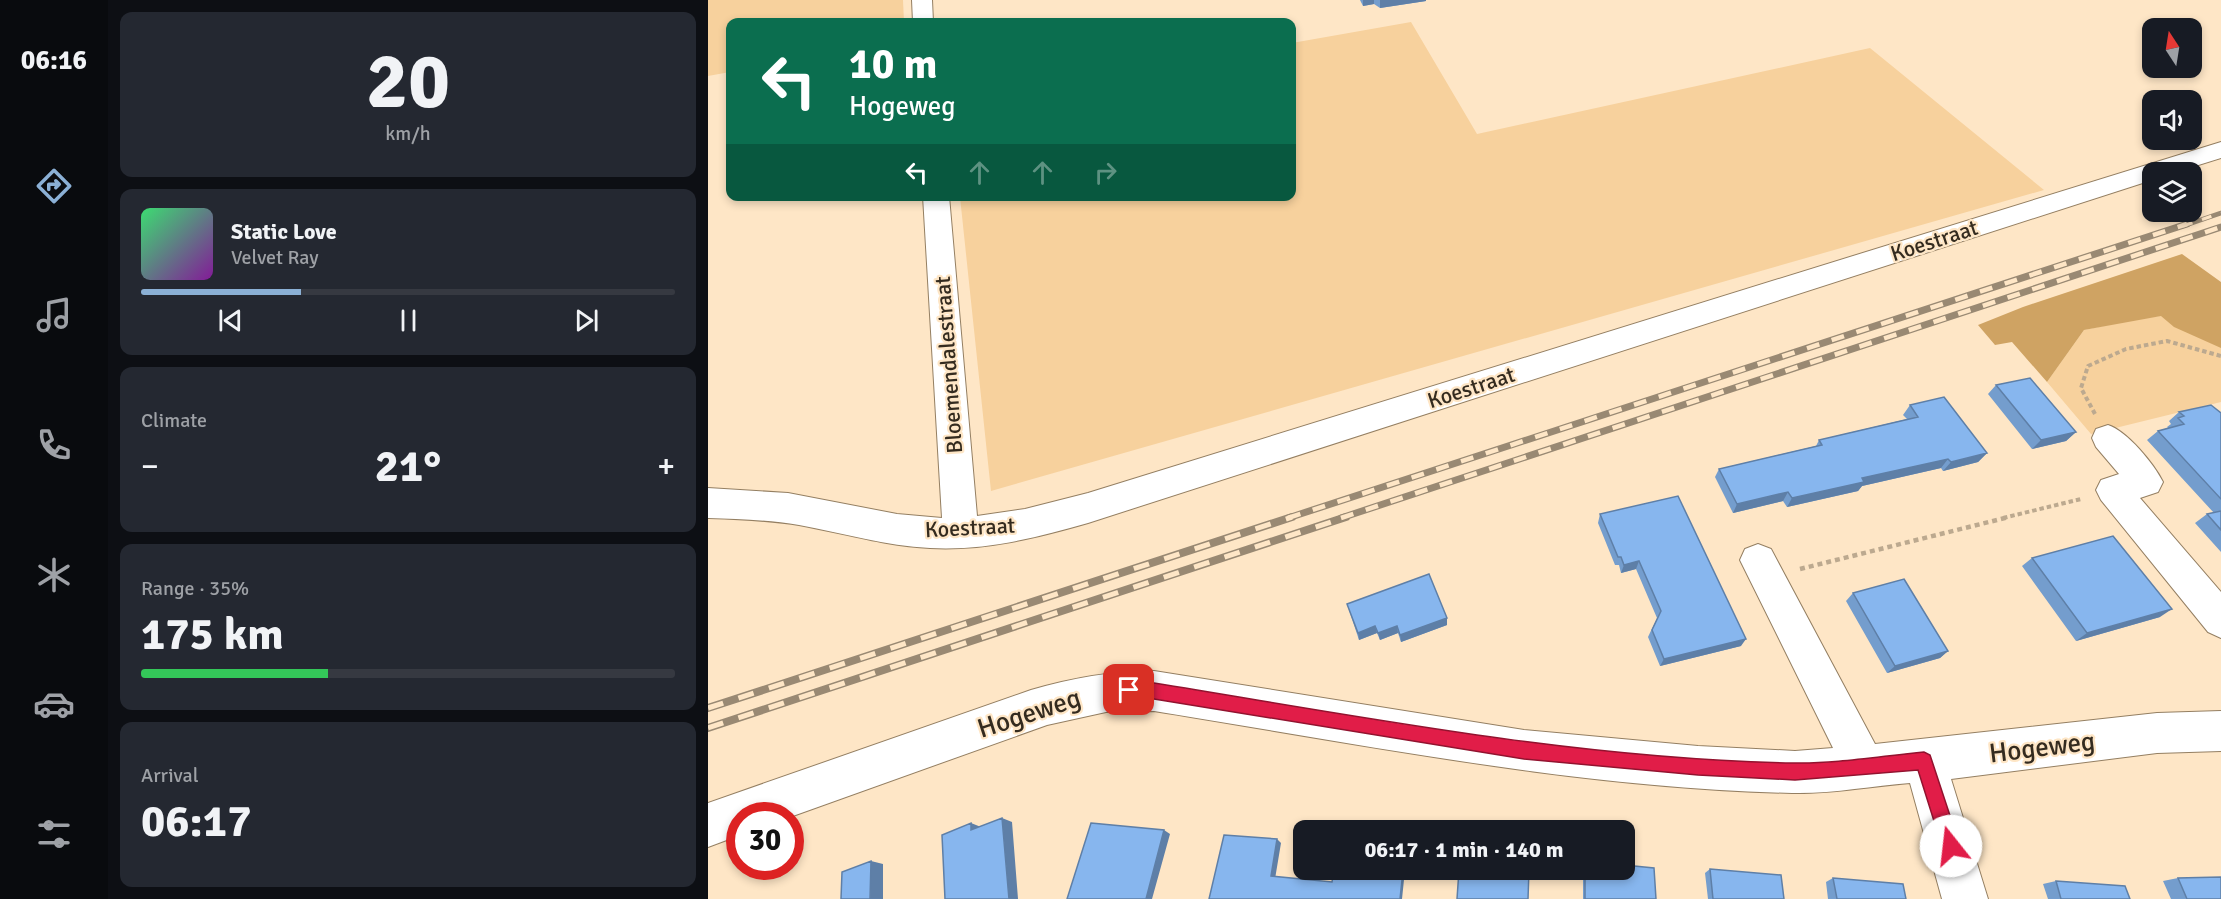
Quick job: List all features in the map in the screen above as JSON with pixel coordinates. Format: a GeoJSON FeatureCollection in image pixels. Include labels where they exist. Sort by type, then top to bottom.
{"type":"FeatureCollection","features":[{"type":"Feature","properties":{"kind":"street"},"geometry":{"type":"LineString","coordinates":[[922,0],[923,18]]}},
{"type":"Feature","properties":{"kind":"street","name":"Koestraat"},"geometry":{"type":"LineString","coordinates":[[708,503],[747,504],[797,510],[930,533],[1004,530],[1054,517],[2221,150]]}},
{"type":"Feature","properties":{"kind":"street","name":"Bloemendalestraat"},"geometry":{"type":"LineString","coordinates":[[936,201],[961,532]]}},
{"type":"Feature","properties":{"kind":"street"},"geometry":{"type":"LineString","coordinates":[[2108,438],[2146,482],[2113,490],[2221,620]]}},
{"type":"Feature","properties":{"kind":"street"},"geometry":{"type":"LineString","coordinates":[[1762,569],[1864,766]]}},
{"type":"Feature","properties":{"kind":"street","name":"Hogeweg"},"geometry":{"type":"LineString","coordinates":[[708,825],[1031,710],[1082,695],[1112,691],[1154,691],[1535,752],[1795,772],[1924,761],[2157,733],[2221,731]]}},
{"type":"Feature","properties":{"kind":"street"},"geometry":{"type":"LineString","coordinates":[[1924,761],[1946,828],[1965,899]]}},
{"type":"Feature","properties":{"kind":"path"},"geometry":{"type":"LineString","coordinates":[[2081,388],[2088,366],[2126,349],[2167,341],[2221,356]]}},
{"type":"Feature","properties":{"kind":"path"},"geometry":{"type":"LineString","coordinates":[[1762,569],[2113,490]]}},
{"type":"Feature","properties":{"kind":"shaded area"},"geometry":{"type":"Polygon","coordinates":[[[708,0],[903,0],[904,18],[726,18],[726,73],[708,76],[708,0]]]}},
{"type":"Feature","properties":{"kind":"shaded area"},"geometry":{"type":"Polygon","coordinates":[[[1411,22],[1477,134],[1870,48],[2044,190],[991,491],[960,201],[1296,201],[1296,42],[1411,22]]]}},
{"type":"Feature","properties":{"kind":"shaded area"},"geometry":{"type":"Polygon","coordinates":[[[2182,254],[2221,282],[2221,348],[2174,327],[2161,316],[2084,330],[2047,382],[2012,342],[1995,345],[1978,325],[2023,307],[2182,254]]]}},
{"type":"Feature","properties":{"kind":"shaded area"},"geometry":{"type":"Polygon","coordinates":[[[2221,307],[2221,402],[2091,434],[2047,382],[2084,330],[2132,320],[2221,307]]]}},
{"type":"Feature","properties":{"kind":"building"},"geometry":{"type":"Polygon","coordinates":[[[2030,378],[2076,432],[2041,440],[1996,385],[2030,378]]]}},
{"type":"Feature","properties":{"kind":"building"},"geometry":{"type":"Polygon","coordinates":[[[1944,397],[1987,453],[1862,478],[1864,482],[1792,498],[1788,492],[1737,504],[1719,469],[1822,445],[1819,440],[1918,417],[1910,405],[1944,397]]]}},
{"type":"Feature","properties":{"kind":"building"},"geometry":{"type":"Polygon","coordinates":[[[2211,405],[2221,413],[2221,499],[2158,431],[2184,424],[2178,418],[2184,416],[2179,412],[2211,405]]]}},
{"type":"Feature","properties":{"kind":"building"},"geometry":{"type":"Polygon","coordinates":[[[1678,496],[1746,639],[1664,659],[1652,630],[1661,611],[1639,561],[1624,565],[1621,557],[1618,557],[1600,514],[1678,496]]]}},
{"type":"Feature","properties":{"kind":"building"},"geometry":{"type":"Polygon","coordinates":[[[2221,511],[2221,530],[2207,514],[2221,511]]]}},
{"type":"Feature","properties":{"kind":"building"},"geometry":{"type":"Polygon","coordinates":[[[2113,536],[2172,609],[2087,633],[2032,558],[2113,536]]]}},
{"type":"Feature","properties":{"kind":"building"},"geometry":{"type":"Polygon","coordinates":[[[1429,574],[1447,618],[1400,635],[1397,626],[1378,633],[1375,626],[1358,633],[1347,604],[1429,574]]]}},
{"type":"Feature","properties":{"kind":"building"},"geometry":{"type":"Polygon","coordinates":[[[1904,579],[1948,651],[1895,666],[1853,593],[1904,579]]]}},
{"type":"Feature","properties":{"kind":"building"},"geometry":{"type":"Polygon","coordinates":[[[1002,818],[1009,899],[945,899],[942,835],[971,823],[971,830],[1002,818]]]}},
{"type":"Feature","properties":{"kind":"building"},"geometry":{"type":"Polygon","coordinates":[[[1091,823],[1164,830],[1146,899],[1067,899],[1091,823]]]}},
{"type":"Feature","properties":{"kind":"building"},"geometry":{"type":"Polygon","coordinates":[[[1224,835],[1277,839],[1271,876],[1293,878],[1293,880],[1332,882],[1332,880],[1402,880],[1400,899],[1209,899],[1224,835]]]}},
{"type":"Feature","properties":{"kind":"building"},"geometry":{"type":"Polygon","coordinates":[[[871,861],[870,899],[841,899],[842,872],[871,861]]]}},
{"type":"Feature","properties":{"kind":"building"},"geometry":{"type":"Polygon","coordinates":[[[1635,866],[1654,868],[1656,899],[1585,899],[1585,880],[1635,880],[1635,866]]]}},
{"type":"Feature","properties":{"kind":"building"},"geometry":{"type":"Polygon","coordinates":[[[1710,869],[1781,875],[1784,899],[1713,899],[1710,869]]]}},
{"type":"Feature","properties":{"kind":"building"},"geometry":{"type":"Polygon","coordinates":[[[2221,877],[2221,899],[2187,899],[2178,878],[2221,877]]]}},
{"type":"Feature","properties":{"kind":"building"},"geometry":{"type":"Polygon","coordinates":[[[1833,878],[1903,884],[1906,899],[1837,899],[1833,878]]]}},
{"type":"Feature","properties":{"kind":"building"},"geometry":{"type":"Polygon","coordinates":[[[1458,880],[1529,880],[1528,899],[1457,899],[1458,880]]]}},
{"type":"Feature","properties":{"kind":"building"},"geometry":{"type":"Polygon","coordinates":[[[2056,881],[2125,886],[2130,899],[2061,899],[2056,881]]]}},
{"type":"Feature","properties":{"kind":"railway"},"geometry":{"type":"LineString","coordinates":[[2183,226],[2221,213]]}},
{"type":"Feature","properties":{"kind":"railway"},"geometry":{"type":"LineString","coordinates":[[1288,518],[2187,224]]}},
{"type":"Feature","properties":{"kind":"railway"},"geometry":{"type":"LineString","coordinates":[[1341,518],[2221,227]]}},
{"type":"Feature","properties":{"kind":"railway"},"geometry":{"type":"LineString","coordinates":[[708,708],[1292,517]]}},
{"type":"Feature","properties":{"kind":"railway"},"geometry":{"type":"LineString","coordinates":[[708,728],[1346,517]]}},
{"type":"Feature","properties":{"kind":"route"},"geometry":{"type":"LineString","coordinates":[[1129,690],[1154,691],[1524,750],[1698,766],[1795,772],[1924,761],[1951,846]]}}]}
